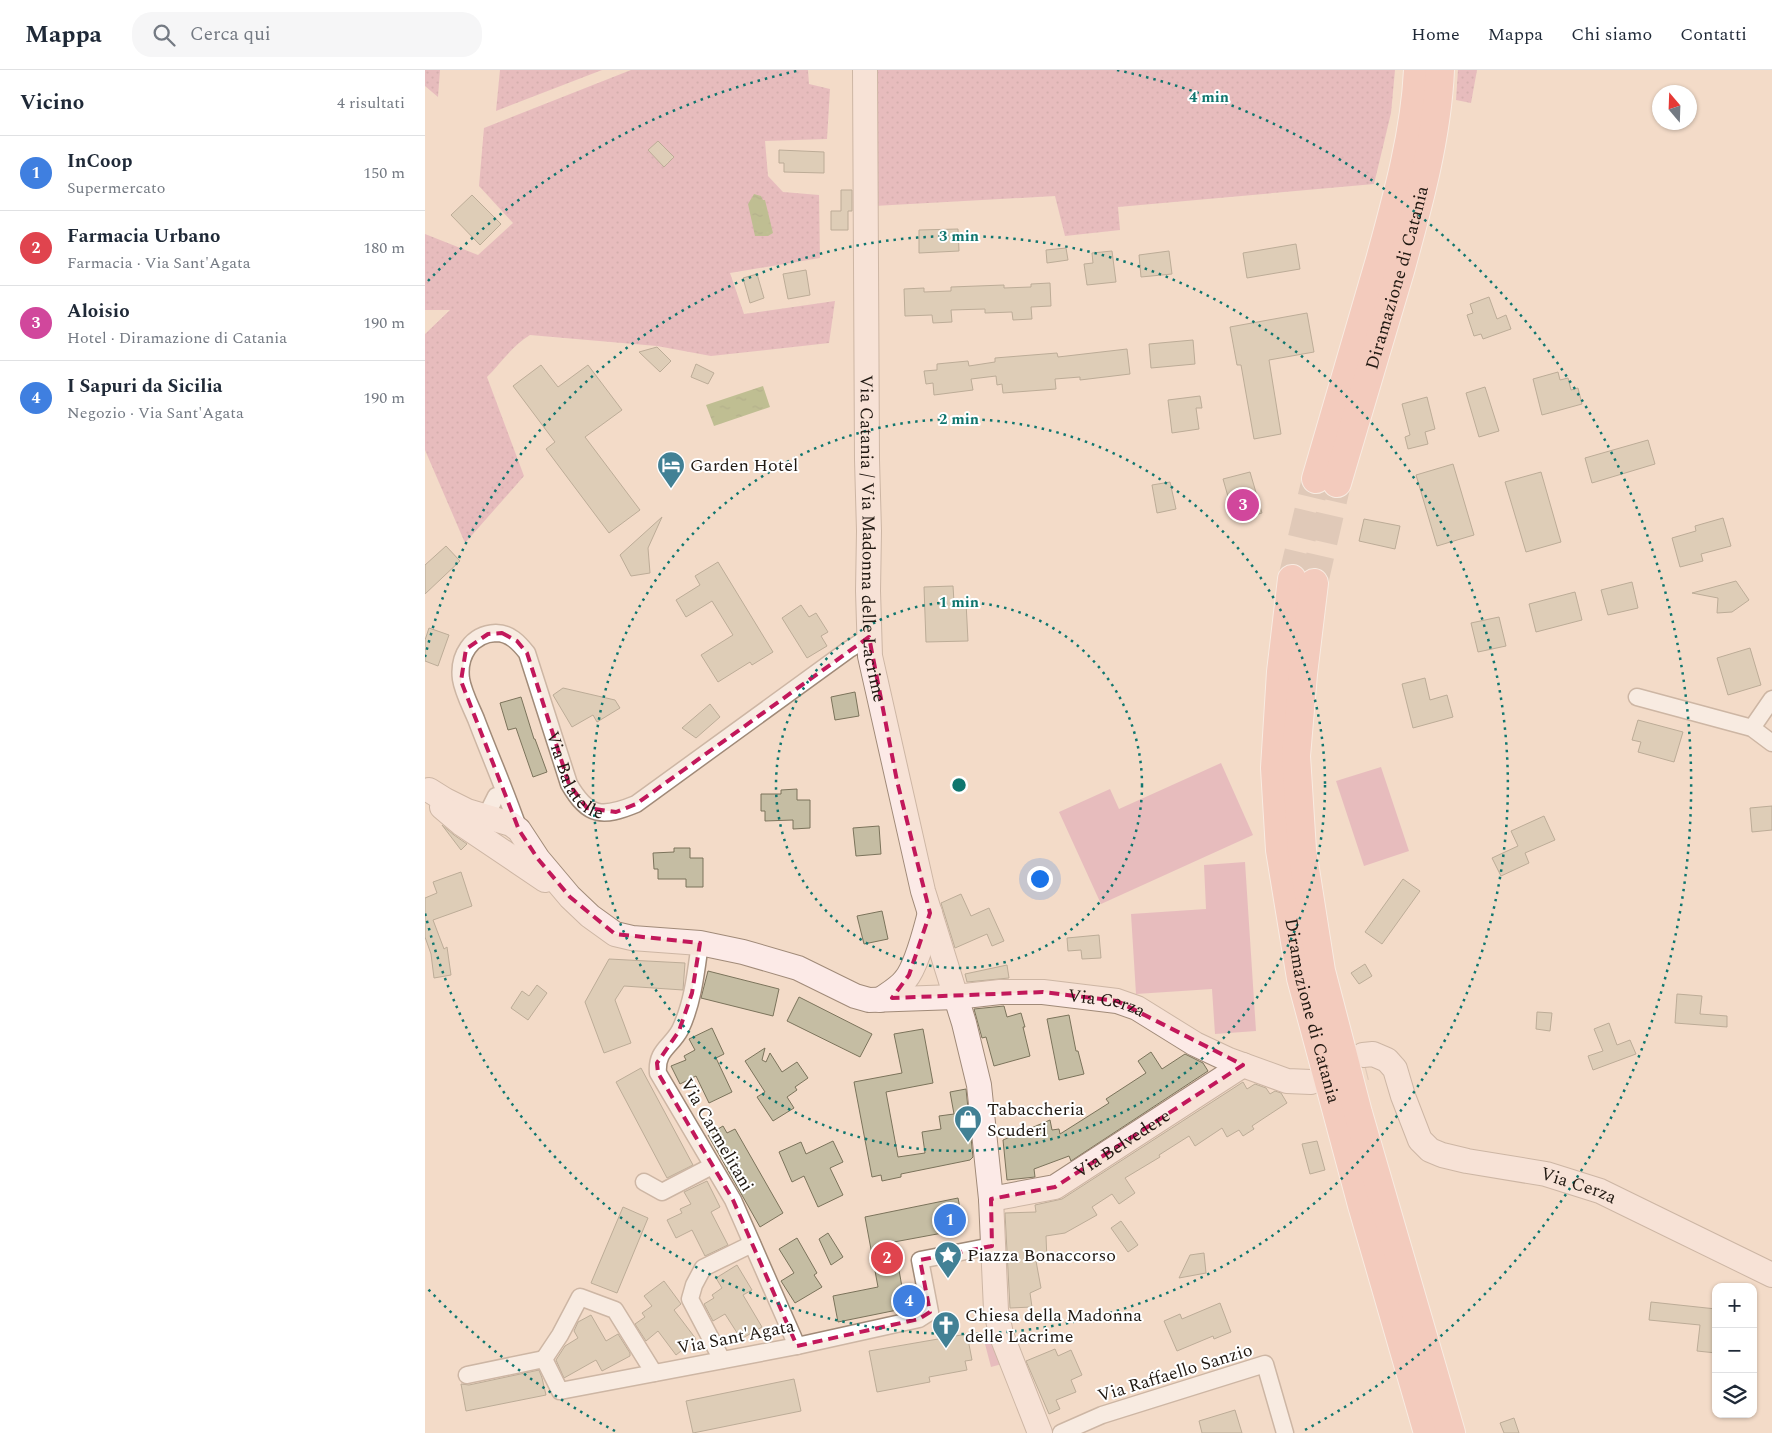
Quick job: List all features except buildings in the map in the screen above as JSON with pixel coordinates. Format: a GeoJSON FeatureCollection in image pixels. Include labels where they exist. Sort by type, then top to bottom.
{"type":"FeatureCollection","features":[{"type":"Feature","properties":{"kind":"highway","name":"Diramazione di Catania"},"geometry":{"type":"LineString","coordinates":[[1418,70],[1413,115],[1404,166],[1326,481],[1410,233],[1435,119],[1440,70]]}},
{"type":"Feature","properties":{"kind":"highway","name":"Diramazione di Catania"},"geometry":{"type":"LineString","coordinates":[[1427,1433],[1362,1205],[1301,978],[1280,850],[1275,768],[1281,672],[1303,581],[1303,674],[1297,756],[1303,859],[1321,971],[1358,1113],[1451,1433]]}},
{"type":"Feature","properties":{"kind":"main road","name":"Via Catania / Via Madonna delle Lacrime"},"geometry":{"type":"LineString","coordinates":[[865,70],[870,656],[923,891],[956,997],[979,1085],[991,1199],[996,1310],[1001,1334],[1040,1433]]}},
{"type":"Feature","properties":{"kind":"main road"},"geometry":{"type":"LineString","coordinates":[[427,788],[483,807],[519,830],[538,860],[570,897]]}},
{"type":"Feature","properties":{"kind":"main road"},"geometry":{"type":"LineString","coordinates":[[427,788],[444,810],[570,897]]}},
{"type":"Feature","properties":{"kind":"main road","name":"Via Cerza"},"geometry":{"type":"LineString","coordinates":[[570,897],[590,916],[615,934],[633,938],[700,943],[743,952],[798,968],[855,996],[869,1000],[880,1000],[909,986],[956,997],[1000,992],[1043,992],[1117,1002],[1137,1008],[1195,1044],[1229,1060],[1287,1081],[1311,1075]]}},
{"type":"Feature","properties":{"kind":"main road"},"geometry":{"type":"LineString","coordinates":[[930,913],[909,986],[923,990],[948,971]]}},
{"type":"Feature","properties":{"kind":"main road","name":"Via Cerza"},"geometry":{"type":"LineString","coordinates":[[1365,1061],[1383,1075],[1403,1096],[1420,1140],[1430,1150],[1467,1161],[1547,1174],[1600,1191],[1772,1275]]}},
{"type":"Feature","properties":{"kind":"main road","name":"Via Belvedere"},"geometry":{"type":"LineString","coordinates":[[991,1199],[1055,1187],[1243,1065]]}},
{"type":"Feature","properties":{"kind":"street","name":"Via Balatelle"},"geometry":{"type":"LineString","coordinates":[[519,830],[507,793],[498,777],[461,680],[461,665],[466,649],[476,639],[488,634],[502,633],[517,641],[527,653],[569,784],[578,800],[587,808],[600,812],[616,812],[636,804],[848,650],[869,637]]}},
{"type":"Feature","properties":{"kind":"street"},"geometry":{"type":"LineString","coordinates":[[1637,697],[1752,728],[1772,743]]}},
{"type":"Feature","properties":{"kind":"street"},"geometry":{"type":"LineString","coordinates":[[1752,728],[1772,699]]}},
{"type":"Feature","properties":{"kind":"street"},"geometry":{"type":"LineString","coordinates":[[492,844],[485,825],[483,807],[498,777]]}},
{"type":"Feature","properties":{"kind":"street","name":"Via Carmelitani"},"geometry":{"type":"LineString","coordinates":[[700,943],[692,993],[679,1031],[663,1051],[657,1063],[658,1073],[733,1200],[797,1346]]}},
{"type":"Feature","properties":{"kind":"street"},"geometry":{"type":"LineString","coordinates":[[644,1182],[662,1192],[712,1166]]}},
{"type":"Feature","properties":{"kind":"street"},"geometry":{"type":"LineString","coordinates":[[722,1360],[690,1299],[694,1285],[703,1268],[752,1244]]}},
{"type":"Feature","properties":{"kind":"street","name":"Via Sant'Agata"},"geometry":{"type":"LineString","coordinates":[[544,1359],[559,1391],[797,1346],[919,1319],[930,1312],[920,1260],[992,1246]]}},
{"type":"Feature","properties":{"kind":"street"},"geometry":{"type":"LineString","coordinates":[[467,1375],[544,1359],[560,1335],[580,1297],[615,1310],[654,1373]]}},
{"type":"Feature","properties":{"kind":"street","name":"Via Raffaello Sanzio"},"geometry":{"type":"LineString","coordinates":[[1061,1433],[1102,1415],[1265,1364],[1285,1433]]}},
{"type":"Feature","properties":{"kind":"highlighted area"},"geometry":{"type":"Polygon","coordinates":[[[502,633],[517,641],[527,653],[569,784],[587,808],[616,812],[636,804],[869,637],[897,781],[930,913],[909,975],[892,998],[1043,992],[1117,1001],[1243,1065],[1055,1187],[991,1199],[992,1246],[920,1260],[930,1312],[919,1319],[797,1346],[733,1200],[658,1073],[657,1063],[679,1031],[692,993],[700,943],[615,934],[570,897],[538,859],[519,830],[461,681],[466,649],[488,634],[502,633]]]}},
{"type":"Feature","properties":{"kind":"shaded area"},"geometry":{"type":"Polygon","coordinates":[[[425,70],[440,70],[438,97],[425,86],[425,70]]]}},
{"type":"Feature","properties":{"kind":"shaded area"},"geometry":{"type":"Polygon","coordinates":[[[500,70],[602,70],[496,111],[500,70]]]}},
{"type":"Feature","properties":{"kind":"shaded area"},"geometry":{"type":"Polygon","coordinates":[[[631,70],[808,70],[809,84],[830,89],[827,139],[765,141],[768,176],[783,192],[819,195],[820,258],[730,273],[744,314],[835,301],[829,343],[711,356],[657,346],[530,335],[513,349],[487,377],[524,476],[465,543],[425,450],[425,334],[450,310],[425,310],[425,234],[478,255],[513,223],[479,186],[484,128],[631,70]]]}},
{"type":"Feature","properties":{"kind":"shaded area"},"geometry":{"type":"Polygon","coordinates":[[[872,70],[1395,70],[1391,113],[1374,184],[1118,207],[1120,230],[1065,236],[1055,196],[874,206],[872,70]]]}},
{"type":"Feature","properties":{"kind":"shaded area"},"geometry":{"type":"Polygon","coordinates":[[[1458,70],[1477,70],[1471,103],[1456,100],[1458,70]]]}},
{"type":"Feature","properties":{"kind":"shaded area"},"geometry":{"type":"Polygon","coordinates":[[[1221,763],[1253,835],[1101,904],[1059,812],[1110,789],[1119,809],[1221,763]]]}},
{"type":"Feature","properties":{"kind":"shaded area"},"geometry":{"type":"Polygon","coordinates":[[[1381,767],[1409,851],[1364,866],[1336,781],[1381,767]]]}},
{"type":"Feature","properties":{"kind":"shaded area"},"geometry":{"type":"Polygon","coordinates":[[[1245,862],[1256,1031],[1215,1034],[1212,989],[1136,994],[1131,914],[1206,909],[1204,865],[1245,862]]]}},
{"type":"Feature","properties":{"kind":"shaded area"},"geometry":{"type":"Polygon","coordinates":[[[995,1341],[1002,1364],[991,1367],[985,1344],[995,1341]]]}},
{"type":"Feature","properties":{"kind":"water"},"geometry":{"type":"Polygon","coordinates":[[[754,194],[761,196],[765,200],[773,233],[768,236],[755,236],[748,204],[754,194]]]}},
{"type":"Feature","properties":{"kind":"water"},"geometry":{"type":"Polygon","coordinates":[[[763,386],[770,407],[714,426],[706,405],[763,386]]]}},
{"type":"Feature","properties":{"kind":"tunnel"},"geometry":{"type":"LineString","coordinates":[[1292,579],[1316,479]]}},
{"type":"Feature","properties":{"kind":"tunnel"},"geometry":{"type":"LineString","coordinates":[[1314,583],[1337,483]]}},
{"type":"Feature","properties":{"kind":"tunnel"},"geometry":{"type":"LineString","coordinates":[[1330,1077],[1366,1068]]}},
{"type":"Feature","properties":{"kind":"place","name":"Garden Hotel"},"geometry":{"type":"Point","coordinates":[671,489]}},
{"type":"Feature","properties":{"kind":"place","name":"Aloisio"},"geometry":{"type":"Point","coordinates":[1243,505]}},
{"type":"Feature","properties":{"kind":"place","name":"Tabaccheria Scuderi"},"geometry":{"type":"Point","coordinates":[968,1143]}},
{"type":"Feature","properties":{"kind":"place","name":"InCoop"},"geometry":{"type":"Point","coordinates":[950,1220]}},
{"type":"Feature","properties":{"kind":"place","name":"Farmacia Urbano"},"geometry":{"type":"Point","coordinates":[887,1258]}},
{"type":"Feature","properties":{"kind":"place","name":"Piazza Bonaccorso"},"geometry":{"type":"Point","coordinates":[948,1279]}},
{"type":"Feature","properties":{"kind":"place","name":"I Sapuri da Sicilia"},"geometry":{"type":"Point","coordinates":[909,1301]}},
{"type":"Feature","properties":{"kind":"place","name":"Chiesa della Madonna delle Lacrime"},"geometry":{"type":"Point","coordinates":[946,1349]}}]}
